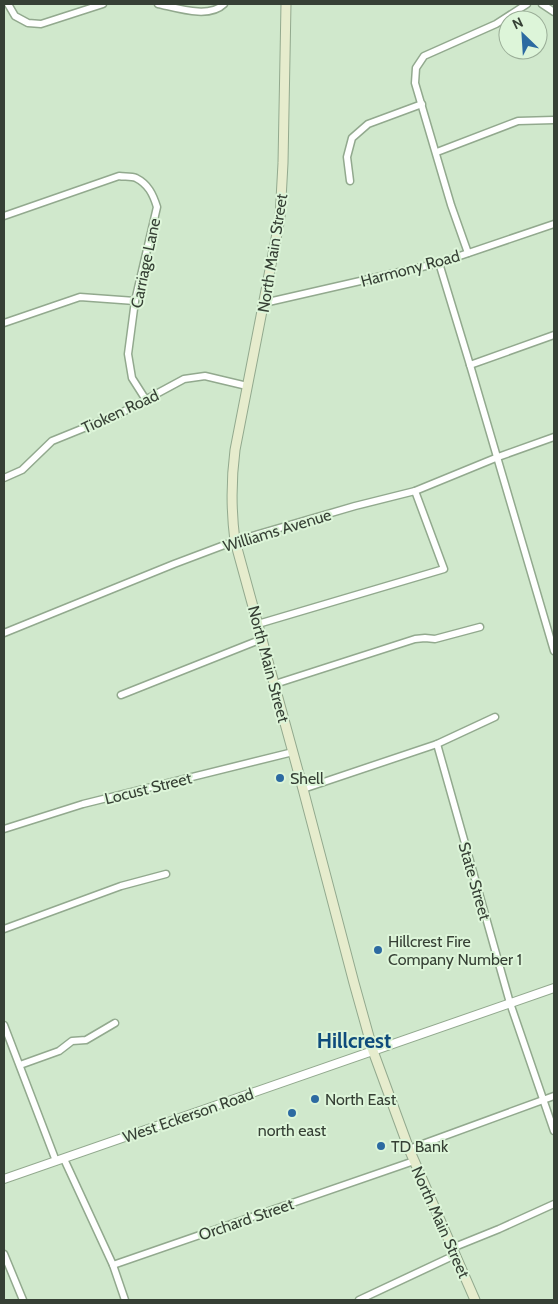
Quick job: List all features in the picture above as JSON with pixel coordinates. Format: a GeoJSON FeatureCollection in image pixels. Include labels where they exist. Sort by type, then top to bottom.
{"type":"FeatureCollection","features":[{"type":"Feature","properties":{"kind":"main road","name":"North Main Street"},"geometry":{"type":"LineString","coordinates":[[286,4],[280,218],[247,386],[232,475],[231,498],[235,541],[373,1051],[408,1148],[475,1300]]}},
{"type":"Feature","properties":{"kind":"street"},"geometry":{"type":"LineString","coordinates":[[8,4],[15,16],[28,23],[41,24],[104,4]]}},
{"type":"Feature","properties":{"kind":"street"},"geometry":{"type":"LineString","coordinates":[[158,4],[198,12],[208,12],[220,8],[224,4]]}},
{"type":"Feature","properties":{"kind":"street"},"geometry":{"type":"LineString","coordinates":[[468,253],[415,83],[416,68],[424,56],[496,24],[527,4]]}},
{"type":"Feature","properties":{"kind":"street"},"geometry":{"type":"LineString","coordinates":[[542,4],[554,12]]}},
{"type":"Feature","properties":{"kind":"street"},"geometry":{"type":"LineString","coordinates":[[350,181],[347,157],[352,138],[368,124],[422,104]]}},
{"type":"Feature","properties":{"kind":"street"},"geometry":{"type":"LineString","coordinates":[[437,152],[518,121],[554,120]]}},
{"type":"Feature","properties":{"kind":"street","name":"Carriage Lane"},"geometry":{"type":"LineString","coordinates":[[4,216],[119,176],[134,177],[148,187],[154,195],[157,206],[135,301],[128,354],[132,378],[146,400]]}},
{"type":"Feature","properties":{"kind":"street","name":"Harmony Road"},"geometry":{"type":"LineString","coordinates":[[264,303],[439,263],[554,224]]}},
{"type":"Feature","properties":{"kind":"street"},"geometry":{"type":"LineString","coordinates":[[439,263],[554,651]]}},
{"type":"Feature","properties":{"kind":"street"},"geometry":{"type":"LineString","coordinates":[[4,323],[80,297],[135,301]]}},
{"type":"Feature","properties":{"kind":"street"},"geometry":{"type":"LineString","coordinates":[[470,365],[554,335]]}},
{"type":"Feature","properties":{"kind":"street","name":"Tioken Road"},"geometry":{"type":"LineString","coordinates":[[4,478],[22,470],[52,441],[122,413],[184,379],[205,376],[247,386]]}},
{"type":"Feature","properties":{"kind":"street","name":"Williams Avenue"},"geometry":{"type":"LineString","coordinates":[[4,633],[235,541],[354,506],[414,491],[554,437]]}},
{"type":"Feature","properties":{"kind":"street"},"geometry":{"type":"LineString","coordinates":[[258,624],[444,569],[414,491]]}},
{"type":"Feature","properties":{"kind":"street"},"geometry":{"type":"LineString","coordinates":[[275,684],[415,639],[435,639],[480,628]]}},
{"type":"Feature","properties":{"kind":"street"},"geometry":{"type":"LineString","coordinates":[[121,695],[262,639]]}},
{"type":"Feature","properties":{"kind":"street"},"geometry":{"type":"LineString","coordinates":[[303,789],[437,744],[495,717]]}},
{"type":"Feature","properties":{"kind":"street","name":"State Street"},"geometry":{"type":"LineString","coordinates":[[437,744],[510,1003],[554,1132]]}},
{"type":"Feature","properties":{"kind":"street","name":"Locust Street"},"geometry":{"type":"LineString","coordinates":[[4,829],[83,804],[293,752]]}},
{"type":"Feature","properties":{"kind":"street"},"geometry":{"type":"LineString","coordinates":[[4,929],[122,886],[166,874]]}},
{"type":"Feature","properties":{"kind":"street","name":"West Eckerson Road"},"geometry":{"type":"LineString","coordinates":[[4,1179],[554,988]]}},
{"type":"Feature","properties":{"kind":"street"},"geometry":{"type":"LineString","coordinates":[[20,1065],[59,1051],[72,1041],[86,1040],[115,1023]]}},
{"type":"Feature","properties":{"kind":"street"},"geometry":{"type":"LineString","coordinates":[[4,1025],[6,1037],[20,1065],[60,1160],[112,1265],[125,1300]]}},
{"type":"Feature","properties":{"kind":"street"},"geometry":{"type":"LineString","coordinates":[[408,1148],[554,1096]]}},
{"type":"Feature","properties":{"kind":"street","name":"Orchard Street"},"geometry":{"type":"LineString","coordinates":[[112,1265],[414,1161]]}},
{"type":"Feature","properties":{"kind":"street"},"geometry":{"type":"LineString","coordinates":[[359,1300],[453,1251],[554,1204]]}},
{"type":"Feature","properties":{"kind":"street"},"geometry":{"type":"LineString","coordinates":[[4,1254],[23,1300]]}},
{"type":"Feature","properties":{"kind":"place","name":"Shell"},"geometry":{"type":"Point","coordinates":[280,778]}},
{"type":"Feature","properties":{"kind":"place","name":"Hillcrest Fire Company Number 1"},"geometry":{"type":"Point","coordinates":[378,950]}},
{"type":"Feature","properties":{"kind":"place","name":"North East"},"geometry":{"type":"Point","coordinates":[315,1099]}},
{"type":"Feature","properties":{"kind":"place","name":"north east"},"geometry":{"type":"Point","coordinates":[292,1113]}},
{"type":"Feature","properties":{"kind":"place","name":"TD Bank"},"geometry":{"type":"Point","coordinates":[381,1146]}},
{"type":"Feature","properties":{"kind":"district","name":"Hillcrest"},"geometry":{"type":"Point","coordinates":[354,1041]}}]}
